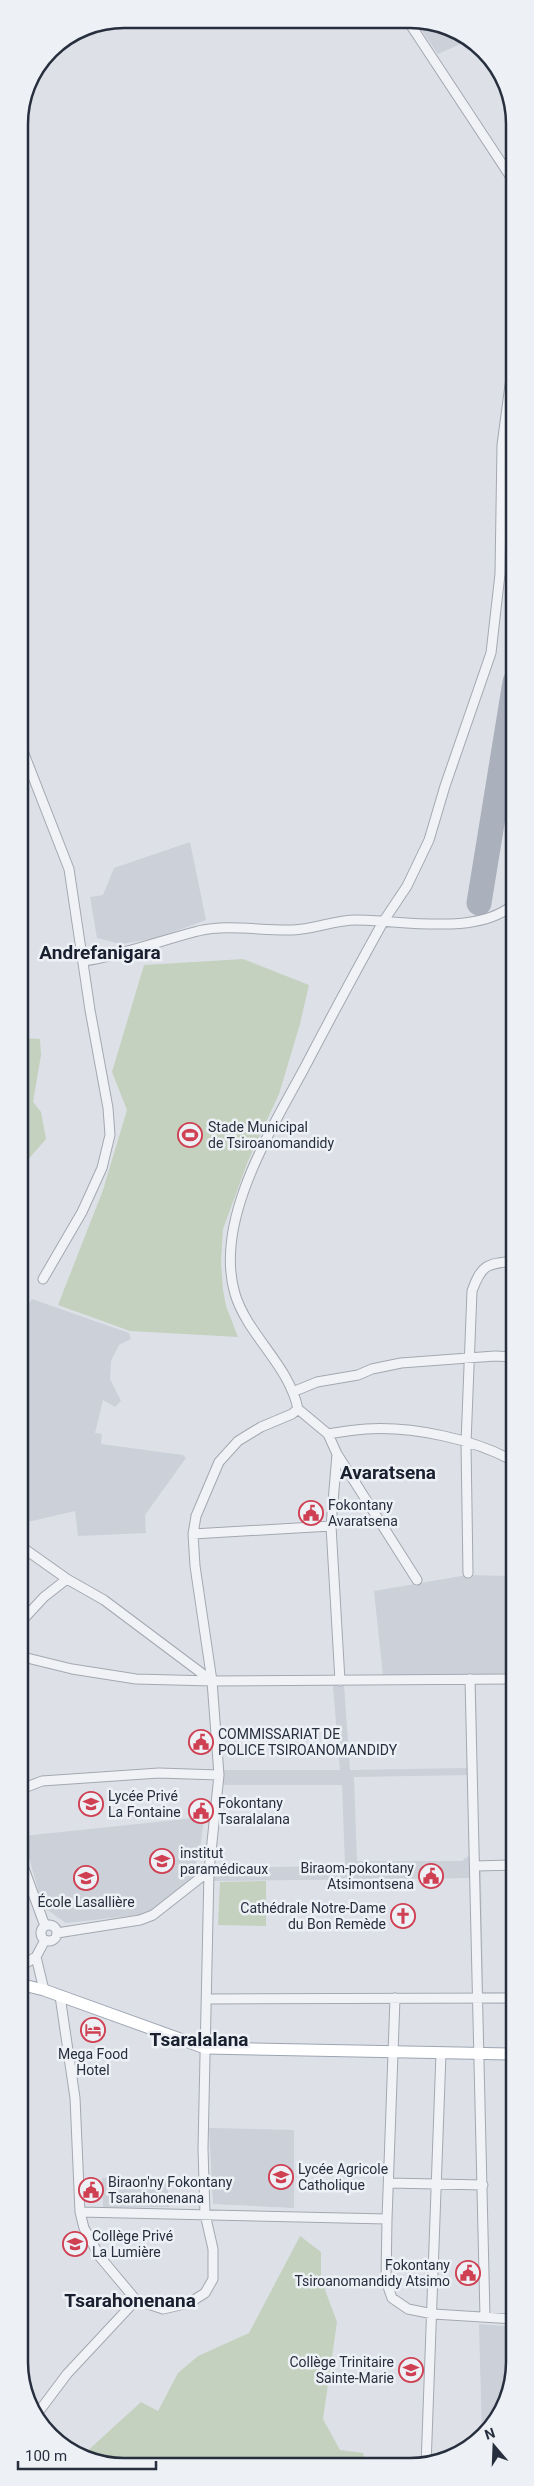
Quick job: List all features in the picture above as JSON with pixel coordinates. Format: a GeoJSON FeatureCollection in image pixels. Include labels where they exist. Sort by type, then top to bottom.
{"type":"FeatureCollection","features":[{"type":"Feature","properties":{"kind":"main road"},"geometry":{"type":"LineString","coordinates":[[28,1986],[44,1990],[205,2048],[506,2054]]}},
{"type":"Feature","properties":{"kind":"street"},"geometry":{"type":"LineString","coordinates":[[413,28],[506,170]]}},
{"type":"Feature","properties":{"kind":"street"},"geometry":{"type":"LineString","coordinates":[[417,1580],[337,1454],[328,1434],[298,1409],[294,1391],[244,1315],[235,1293],[230,1259],[232,1232],[253,1165],[383,922],[406,886],[429,840],[491,653],[500,574],[502,445],[506,415]]}},
{"type":"Feature","properties":{"kind":"street"},"geometry":{"type":"LineString","coordinates":[[28,764],[70,869],[90,1010],[108,1108],[110,1135],[102,1168],[82,1212],[43,1279]]}},
{"type":"Feature","properties":{"kind":"street"},"geometry":{"type":"LineString","coordinates":[[84,961],[116,956],[199,931],[226,928],[294,930],[355,920],[458,923],[482,919],[506,911]]}},
{"type":"Feature","properties":{"kind":"street"},"geometry":{"type":"LineString","coordinates":[[468,1573],[466,1443],[472,1291],[479,1272],[489,1264],[506,1262]]}},
{"type":"Feature","properties":{"kind":"street"},"geometry":{"type":"LineString","coordinates":[[294,1391],[317,1382],[358,1375],[372,1369],[401,1363],[506,1357]]}},
{"type":"Feature","properties":{"kind":"street"},"geometry":{"type":"LineString","coordinates":[[60,1996],[75,2098],[80,2212],[84,2228],[100,2257],[136,2300],[163,2309],[189,2303],[205,2293],[213,2279],[212,2249],[205,2214],[203,2149],[209,1870],[219,1775],[212,1681],[195,1566],[193,1534],[196,1516],[219,1462],[238,1442],[261,1427],[292,1414],[298,1409]]}},
{"type":"Feature","properties":{"kind":"street"},"geometry":{"type":"LineString","coordinates":[[328,1434],[366,1429],[415,1430],[466,1443],[506,1457]]}},
{"type":"Feature","properties":{"kind":"street"},"geometry":{"type":"LineString","coordinates":[[337,1454],[331,1526],[340,1681]]}},
{"type":"Feature","properties":{"kind":"street"},"geometry":{"type":"LineString","coordinates":[[193,1534],[331,1526]]}},
{"type":"Feature","properties":{"kind":"street"},"geometry":{"type":"LineString","coordinates":[[28,1551],[67,1579],[104,1600],[212,1681]]}},
{"type":"Feature","properties":{"kind":"street"},"geometry":{"type":"LineString","coordinates":[[28,1614],[44,1597],[67,1579]]}},
{"type":"Feature","properties":{"kind":"street"},"geometry":{"type":"LineString","coordinates":[[28,1658],[72,1669],[136,1679],[212,1681],[506,1679]]}},
{"type":"Feature","properties":{"kind":"street"},"geometry":{"type":"LineString","coordinates":[[470,1679],[485,2317]]}},
{"type":"Feature","properties":{"kind":"street"},"geometry":{"type":"LineString","coordinates":[[28,1787],[42,1781],[159,1774],[219,1775]]}},
{"type":"Feature","properties":{"kind":"street"},"geometry":{"type":"LineString","coordinates":[[475,1866],[506,1865]]}},
{"type":"Feature","properties":{"kind":"street"},"geometry":{"type":"LineString","coordinates":[[57,1933],[146,1918],[209,1870]]}},
{"type":"Feature","properties":{"kind":"street"},"geometry":{"type":"LineString","coordinates":[[28,1877],[45,1926]]}},
{"type":"Feature","properties":{"kind":"street"},"geometry":{"type":"LineString","coordinates":[[45,1940],[42,1930],[45,1926],[51,1925],[57,1933]]}},
{"type":"Feature","properties":{"kind":"street"},"geometry":{"type":"LineString","coordinates":[[45,1940],[55,1938],[57,1933]]}},
{"type":"Feature","properties":{"kind":"street"},"geometry":{"type":"LineString","coordinates":[[28,1962],[36,1957],[45,1940]]}},
{"type":"Feature","properties":{"kind":"street"},"geometry":{"type":"LineString","coordinates":[[36,1957],[44,1990]]}},
{"type":"Feature","properties":{"kind":"street"},"geometry":{"type":"LineString","coordinates":[[395,1998],[386,2281],[392,2298],[408,2309],[433,2314],[506,2318]]}},
{"type":"Feature","properties":{"kind":"street"},"geometry":{"type":"LineString","coordinates":[[207,1999],[506,1998]]}},
{"type":"Feature","properties":{"kind":"street"},"geometry":{"type":"LineString","coordinates":[[426,2457],[441,2053]]}},
{"type":"Feature","properties":{"kind":"street"},"geometry":{"type":"LineString","coordinates":[[389,2183],[482,2185]]}},
{"type":"Feature","properties":{"kind":"street"},"geometry":{"type":"LineString","coordinates":[[80,2212],[387,2219]]}},
{"type":"Feature","properties":{"kind":"street"},"geometry":{"type":"LineString","coordinates":[[40,2410],[67,2374],[136,2300]]}},
{"type":"Feature","properties":{"kind":"shaded area"},"geometry":{"type":"Polygon","coordinates":[[[420,28],[429,29],[453,37],[462,43],[438,54],[420,28]]]}},
{"type":"Feature","properties":{"kind":"shaded area"},"geometry":{"type":"Polygon","coordinates":[[[190,842],[206,920],[157,938],[121,944],[97,938],[90,897],[103,895],[114,868],[190,842]]]}},
{"type":"Feature","properties":{"kind":"shaded area"},"geometry":{"type":"Polygon","coordinates":[[[32,1299],[129,1333],[131,1339],[119,1345],[111,1361],[110,1379],[121,1401],[115,1407],[103,1400],[95,1433],[102,1434],[101,1444],[183,1455],[186,1458],[145,1515],[146,1533],[78,1536],[75,1511],[28,1522],[28,1305],[32,1299]]]}},
{"type":"Feature","properties":{"kind":"shaded area"},"geometry":{"type":"Polygon","coordinates":[[[467,1575],[506,1576],[506,1683],[476,1684],[478,1861],[506,1861],[506,1870],[481,1871],[483,1992],[506,1992],[506,2004],[473,2003],[475,1878],[211,1881],[211,1868],[345,1866],[342,1785],[222,1785],[223,1770],[340,1770],[333,1686],[341,1677],[383,1676],[374,1591],[467,1575]],[[467,1682],[344,1684],[350,1770],[469,1768],[467,1682]],[[469,1775],[354,1777],[357,1861],[462,1861],[471,1854],[469,1775]]]}},
{"type":"Feature","properties":{"kind":"shaded area","name":"École Lasallière"},"geometry":{"type":"Polygon","coordinates":[[[204,1817],[199,1859],[197,1859],[194,1877],[147,1914],[66,1923],[43,1907],[28,1854],[28,1835],[204,1817]]]}},
{"type":"Feature","properties":{"kind":"shaded area"},"geometry":{"type":"Polygon","coordinates":[[[209,2128],[294,2130],[294,2208],[213,2204],[209,2128]]]}},
{"type":"Feature","properties":{"kind":"shaded area"},"geometry":{"type":"Polygon","coordinates":[[[114,2177],[114,2180],[120,2180],[167,2177],[169,2207],[103,2208],[102,2178],[114,2177]]]}},
{"type":"Feature","properties":{"kind":"shaded area"},"geometry":{"type":"Polygon","coordinates":[[[479,2324],[506,2326],[506,2375],[497,2405],[486,2421],[482,2421],[479,2324]]]}},
{"type":"Feature","properties":{"kind":"green space","name":"Stade Municipal de Tsiroanomandidy"},"geometry":{"type":"Polygon","coordinates":[[[243,959],[309,985],[300,1024],[279,1094],[248,1161],[223,1229],[221,1262],[223,1290],[226,1306],[238,1337],[130,1331],[58,1305],[103,1190],[127,1110],[112,1072],[144,965],[243,959]]]}},
{"type":"Feature","properties":{"kind":"green space"},"geometry":{"type":"Polygon","coordinates":[[[28,1038],[40,1039],[41,1055],[33,1102],[41,1112],[46,1139],[28,1160],[28,1038]]]}},
{"type":"Feature","properties":{"kind":"green space"},"geometry":{"type":"Polygon","coordinates":[[[266,1881],[266,1926],[218,1925],[220,1882],[266,1881]]]}},
{"type":"Feature","properties":{"kind":"green space"},"geometry":{"type":"Polygon","coordinates":[[[300,2236],[321,2252],[321,2279],[337,2322],[323,2419],[340,2450],[363,2453],[364,2458],[111,2458],[87,2451],[141,2402],[158,2411],[178,2373],[198,2356],[249,2333],[300,2236]]]}},
{"type":"Feature","properties":{"kind":"taxiway"},"geometry":{"type":"LineString","coordinates":[[479,903],[506,737]]}},
{"type":"Feature","properties":{"kind":"place","name":"Stade Municipal de Tsiroanomandidy"},"geometry":{"type":"Point","coordinates":[190,1135]}},
{"type":"Feature","properties":{"kind":"place","name":"Fokontany Avaratsena"},"geometry":{"type":"Point","coordinates":[311,1513]}},
{"type":"Feature","properties":{"kind":"place","name":"COMMISSARIAT DE POLICE TSIROANOMANDIDY"},"geometry":{"type":"Point","coordinates":[201,1742]}},
{"type":"Feature","properties":{"kind":"place","name":"Lycée Privé La Fontaine"},"geometry":{"type":"Point","coordinates":[91,1804]}},
{"type":"Feature","properties":{"kind":"place","name":"Fokontany Tsaralalana"},"geometry":{"type":"Point","coordinates":[201,1811]}},
{"type":"Feature","properties":{"kind":"place","name":"institut paramédicaux"},"geometry":{"type":"Point","coordinates":[162,1861]}},
{"type":"Feature","properties":{"kind":"place","name":"Biraom-pokontany Atsimontsena"},"geometry":{"type":"Point","coordinates":[431,1876]}},
{"type":"Feature","properties":{"kind":"place","name":"École Lasallière"},"geometry":{"type":"Point","coordinates":[86,1878]}},
{"type":"Feature","properties":{"kind":"place","name":"Cathédrale Notre-Dame du Bon Remède"},"geometry":{"type":"Point","coordinates":[403,1916]}},
{"type":"Feature","properties":{"kind":"place","name":"Mega Food Hotel"},"geometry":{"type":"Point","coordinates":[93,2030]}},
{"type":"Feature","properties":{"kind":"place","name":"Lycée Agricole Catholique"},"geometry":{"type":"Point","coordinates":[281,2177]}},
{"type":"Feature","properties":{"kind":"place","name":"Biraon'ny Fokontany Tsarahonenana"},"geometry":{"type":"Point","coordinates":[91,2190]}},
{"type":"Feature","properties":{"kind":"place","name":"Collège Privé La Lumière"},"geometry":{"type":"Point","coordinates":[75,2244]}},
{"type":"Feature","properties":{"kind":"place","name":"Fokontany Tsiroanomandidy Atsimo"},"geometry":{"type":"Point","coordinates":[468,2273]}},
{"type":"Feature","properties":{"kind":"place","name":"Collège Trinitaire Sainte-Marie"},"geometry":{"type":"Point","coordinates":[411,2370]}},
{"type":"Feature","properties":{"kind":"district","name":"Andrefanigara"},"geometry":{"type":"Point","coordinates":[100,952]}},
{"type":"Feature","properties":{"kind":"district","name":"Avaratsena"},"geometry":{"type":"Point","coordinates":[388,1472]}},
{"type":"Feature","properties":{"kind":"district","name":"Tsaralalana"},"geometry":{"type":"Point","coordinates":[199,2039]}},
{"type":"Feature","properties":{"kind":"district","name":"Tsarahonenana"},"geometry":{"type":"Point","coordinates":[130,2300]}}]}
